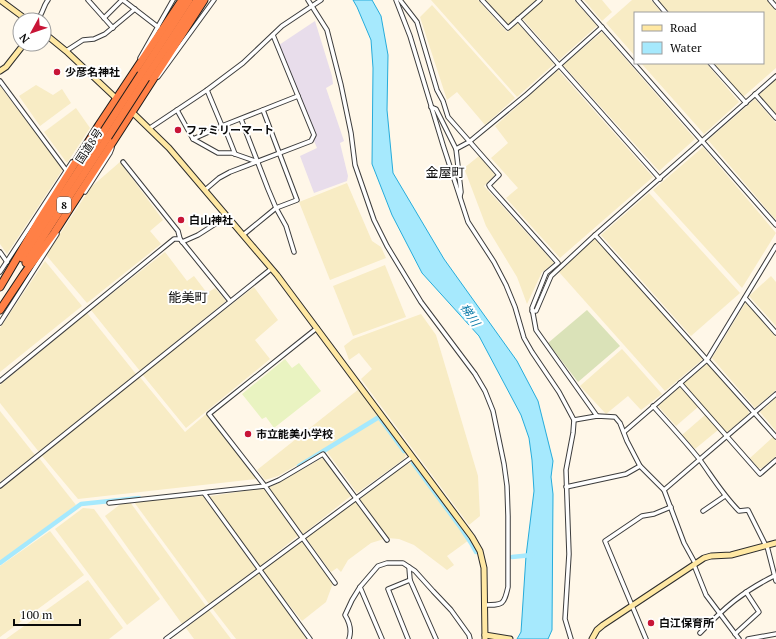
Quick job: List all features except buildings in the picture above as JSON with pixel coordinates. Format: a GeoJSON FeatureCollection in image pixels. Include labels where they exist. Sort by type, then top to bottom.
{"type":"FeatureCollection","features":[{"type":"Feature","properties":{"kind":"highway"},"geometry":{"type":"LineString","coordinates":[[102,134],[117,99],[182,0]]}},
{"type":"Feature","properties":{"kind":"highway","name":"国道8号"},"geometry":{"type":"LineString","coordinates":[[143,76],[189,0]]}},
{"type":"Feature","properties":{"kind":"highway","name":"国道8号"},"geometry":{"type":"LineString","coordinates":[[0,304],[16,268],[102,134],[197,0]]}},
{"type":"Feature","properties":{"kind":"highway"},"geometry":{"type":"LineString","coordinates":[[0,310],[16,268],[54,233],[204,0]]}},
{"type":"Feature","properties":{"kind":"highway"},"geometry":{"type":"LineString","coordinates":[[0,287],[10,283]]}},
{"type":"Feature","properties":{"kind":"highway","name":"国道8号"},"geometry":{"type":"LineString","coordinates":[[0,292],[10,283]]}},
{"type":"Feature","properties":{"kind":"street"},"geometry":{"type":"LineString","coordinates":[[0,0],[16,12]]}},
{"type":"Feature","properties":{"kind":"street"},"geometry":{"type":"LineString","coordinates":[[42,12],[45,3],[48,0]]}},
{"type":"Feature","properties":{"kind":"street"},"geometry":{"type":"LineString","coordinates":[[88,0],[113,28]]}},
{"type":"Feature","properties":{"kind":"street"},"geometry":{"type":"LineString","coordinates":[[104,18],[123,0],[158,27]]}},
{"type":"Feature","properties":{"kind":"street"},"geometry":{"type":"LineString","coordinates":[[130,78],[173,0]]}},
{"type":"Feature","properties":{"kind":"street"},"geometry":{"type":"LineString","coordinates":[[149,86],[159,76],[214,0]]}},
{"type":"Feature","properties":{"kind":"street"},"geometry":{"type":"LineString","coordinates":[[308,0],[327,30],[351,133],[355,165],[374,220],[387,246],[421,302],[475,374],[485,391],[493,411],[507,486],[508,587],[506,597],[502,603],[498,605],[485,605]]}},
{"type":"Feature","properties":{"kind":"street"},"geometry":{"type":"LineString","coordinates":[[150,128],[207,90],[243,63],[282,26],[312,5],[322,0]]}},
{"type":"Feature","properties":{"kind":"street"},"geometry":{"type":"LineString","coordinates":[[396,0],[410,36],[468,222],[494,262],[506,285],[515,307],[524,338],[559,392],[574,420],[566,470],[569,554],[565,619],[571,639]]}},
{"type":"Feature","properties":{"kind":"street"},"geometry":{"type":"LineString","coordinates":[[400,0],[417,22],[437,90],[443,101],[448,117],[499,175],[490,187],[558,262],[546,274],[532,308],[536,330],[597,416]]}},
{"type":"Feature","properties":{"kind":"street"},"geometry":{"type":"LineString","coordinates":[[482,0],[508,28],[540,0]]}},
{"type":"Feature","properties":{"kind":"street"},"geometry":{"type":"LineString","coordinates":[[578,0],[634,63]]}},
{"type":"Feature","properties":{"kind":"street"},"geometry":{"type":"LineString","coordinates":[[655,0],[665,12]]}},
{"type":"Feature","properties":{"kind":"street"},"geometry":{"type":"LineString","coordinates":[[770,0],[776,7]]}},
{"type":"Feature","properties":{"kind":"street"},"geometry":{"type":"LineString","coordinates":[[66,51],[83,40],[94,39],[106,34],[135,9]]}},
{"type":"Feature","properties":{"kind":"street"},"geometry":{"type":"LineString","coordinates":[[518,19],[660,178]]}},
{"type":"Feature","properties":{"kind":"street"},"geometry":{"type":"LineString","coordinates":[[456,149],[469,142],[527,94],[602,27]]}},
{"type":"Feature","properties":{"kind":"street"},"geometry":{"type":"LineString","coordinates":[[205,190],[219,178],[230,172],[311,142],[314,135],[272,35]]}},
{"type":"Feature","properties":{"kind":"street"},"geometry":{"type":"LineString","coordinates":[[52,40],[150,128],[169,148],[296,298],[472,537],[480,551],[484,568],[485,637],[493,636],[510,639]]}},
{"type":"Feature","properties":{"kind":"street"},"geometry":{"type":"LineString","coordinates":[[0,71],[6,67],[18,52]]}},
{"type":"Feature","properties":{"kind":"street"},"geometry":{"type":"LineString","coordinates":[[635,64],[776,225]]}},
{"type":"Feature","properties":{"kind":"street"},"geometry":{"type":"LineString","coordinates":[[711,64],[746,103]]}},
{"type":"Feature","properties":{"kind":"street"},"geometry":{"type":"LineString","coordinates":[[532,311],[536,310],[551,276],[595,235],[776,76]]}},
{"type":"Feature","properties":{"kind":"street"},"geometry":{"type":"LineString","coordinates":[[0,81],[66,170]]}},
{"type":"Feature","properties":{"kind":"street"},"geometry":{"type":"LineString","coordinates":[[207,90],[235,154]]}},
{"type":"Feature","properties":{"kind":"street"},"geometry":{"type":"LineString","coordinates":[[755,94],[776,118]]}},
{"type":"Feature","properties":{"kind":"street"},"geometry":{"type":"LineString","coordinates":[[193,139],[298,96]]}},
{"type":"Feature","properties":{"kind":"street"},"geometry":{"type":"LineString","coordinates":[[431,107],[436,109],[456,149],[462,192],[459,196]]}},
{"type":"Feature","properties":{"kind":"street"},"geometry":{"type":"LineString","coordinates":[[177,110],[193,139],[218,153],[235,154],[258,162]]}},
{"type":"Feature","properties":{"kind":"street"},"geometry":{"type":"LineString","coordinates":[[243,235],[276,208],[297,200],[263,110]]}},
{"type":"Feature","properties":{"kind":"street"},"geometry":{"type":"LineString","coordinates":[[241,119],[276,208],[286,226],[294,252]]}},
{"type":"Feature","properties":{"kind":"street"},"geometry":{"type":"LineString","coordinates":[[0,272],[16,268],[66,170],[92,131],[102,134]]}},
{"type":"Feature","properties":{"kind":"street"},"geometry":{"type":"LineString","coordinates":[[0,323],[110,153],[118,132]]}},
{"type":"Feature","properties":{"kind":"street"},"geometry":{"type":"LineString","coordinates":[[123,162],[178,231],[181,240],[230,301]]}},
{"type":"Feature","properties":{"kind":"street"},"geometry":{"type":"LineString","coordinates":[[0,381],[174,239],[181,240],[198,235],[223,219],[229,218]]}},
{"type":"Feature","properties":{"kind":"street"},"geometry":{"type":"LineString","coordinates":[[595,235],[776,437]]}},
{"type":"Feature","properties":{"kind":"street"},"geometry":{"type":"LineString","coordinates":[[624,432],[708,360],[776,246]]}},
{"type":"Feature","properties":{"kind":"street"},"geometry":{"type":"LineString","coordinates":[[0,252],[16,268]]}},
{"type":"Feature","properties":{"kind":"street"},"geometry":{"type":"LineString","coordinates":[[0,486],[230,301],[248,289],[271,269]]}},
{"type":"Feature","properties":{"kind":"street"},"geometry":{"type":"LineString","coordinates":[[746,298],[776,333]]}},
{"type":"Feature","properties":{"kind":"street"},"geometry":{"type":"LineString","coordinates":[[317,328],[209,414],[265,486],[335,583]]}},
{"type":"Feature","properties":{"kind":"street"},"geometry":{"type":"LineString","coordinates":[[680,383],[760,474],[776,460]]}},
{"type":"Feature","properties":{"kind":"street"},"geometry":{"type":"LineString","coordinates":[[664,490],[728,437],[776,394]]}},
{"type":"Feature","properties":{"kind":"street"},"geometry":{"type":"LineString","coordinates":[[653,406],[700,460],[725,496],[739,511],[748,510],[766,546],[776,581]]}},
{"type":"Feature","properties":{"kind":"street"},"geometry":{"type":"LineString","coordinates":[[574,420],[597,416],[615,417],[620,423],[640,466],[664,490],[684,543],[695,562],[694,565],[706,595],[739,639]]}},
{"type":"Feature","properties":{"kind":"street"},"geometry":{"type":"LineString","coordinates":[[108,503],[265,486],[280,480],[324,454],[387,540]]}},
{"type":"Feature","properties":{"kind":"street"},"geometry":{"type":"LineString","coordinates":[[166,639],[412,457]]}},
{"type":"Feature","properties":{"kind":"street"},"geometry":{"type":"LineString","coordinates":[[566,487],[626,474],[640,466]]}},
{"type":"Feature","properties":{"kind":"street"},"geometry":{"type":"LineString","coordinates":[[204,493],[310,639]]}},
{"type":"Feature","properties":{"kind":"street"},"geometry":{"type":"LineString","coordinates":[[703,512],[725,496]]}},
{"type":"Feature","properties":{"kind":"street"},"geometry":{"type":"LineString","coordinates":[[646,639],[605,541],[642,516],[654,514],[671,507]]}},
{"type":"Feature","properties":{"kind":"street"},"geometry":{"type":"LineString","coordinates":[[592,639],[597,630],[603,625],[695,562],[711,556],[731,556],[775,544]]}},
{"type":"Feature","properties":{"kind":"street"},"geometry":{"type":"LineString","coordinates":[[354,639],[351,633],[350,622],[345,615],[352,600],[378,566],[395,562],[403,563],[415,571],[451,610],[469,635],[470,639]]}},
{"type":"Feature","properties":{"kind":"street"},"geometry":{"type":"LineString","coordinates":[[409,567],[410,580],[436,639]]}},
{"type":"Feature","properties":{"kind":"street"},"geometry":{"type":"LineString","coordinates":[[700,633],[720,613],[746,592],[774,576]]}},
{"type":"Feature","properties":{"kind":"street"},"geometry":{"type":"LineString","coordinates":[[408,639],[388,589],[410,580]]}},
{"type":"Feature","properties":{"kind":"street"},"geometry":{"type":"LineString","coordinates":[[360,588],[382,639]]}},
{"type":"Feature","properties":{"kind":"street"},"geometry":{"type":"LineString","coordinates":[[735,634],[759,612],[746,592]]}},
{"type":"Feature","properties":{"kind":"street"},"geometry":{"type":"LineString","coordinates":[[349,639],[351,633]]}},
{"type":"Feature","properties":{"kind":"street"},"geometry":{"type":"LineString","coordinates":[[748,639],[776,634]]}},
{"type":"Feature","properties":{"kind":"shaded area"},"geometry":{"type":"Polygon","coordinates":[[[431,0],[478,0],[507,32],[518,23],[554,64],[517,97],[431,0]]]}},
{"type":"Feature","properties":{"kind":"shaded area"},"geometry":{"type":"Polygon","coordinates":[[[486,0],[536,0],[508,25],[486,0]]]}},
{"type":"Feature","properties":{"kind":"shaded area"},"geometry":{"type":"Polygon","coordinates":[[[543,0],[574,0],[597,26],[559,60],[522,18],[543,0]]]}},
{"type":"Feature","properties":{"kind":"shaded area"},"geometry":{"type":"Polygon","coordinates":[[[584,0],[602,0],[612,12],[602,21],[584,0]]]}},
{"type":"Feature","properties":{"kind":"shaded area"},"geometry":{"type":"Polygon","coordinates":[[[632,0],[651,0],[661,12],[634,12],[634,55],[606,23],[632,0]]]}},
{"type":"Feature","properties":{"kind":"shaded area"},"geometry":{"type":"Polygon","coordinates":[[[658,0],[767,0],[776,11],[776,68],[743,97],[714,64],[764,64],[764,12],[668,12],[658,0]]]}},
{"type":"Feature","properties":{"kind":"shaded area"},"geometry":{"type":"Polygon","coordinates":[[[432,5],[515,98],[485,125],[457,92],[447,100],[420,17],[432,5]]]}},
{"type":"Feature","properties":{"kind":"shaded area"},"geometry":{"type":"Polygon","coordinates":[[[315,21],[332,76],[333,84],[326,88],[344,141],[340,143],[348,176],[347,181],[314,193],[300,156],[317,148],[314,141],[315,133],[279,45],[315,21]]]}},
{"type":"Feature","properties":{"kind":"shaded area"},"geometry":{"type":"Polygon","coordinates":[[[602,32],[695,139],[659,171],[563,65],[602,32]]]}},
{"type":"Feature","properties":{"kind":"shaded area"},"geometry":{"type":"Polygon","coordinates":[[[642,64],[707,64],[739,102],[704,134],[642,64]]]}},
{"type":"Feature","properties":{"kind":"shaded area"},"geometry":{"type":"Polygon","coordinates":[[[558,70],[653,177],[560,258],[506,198],[518,188],[491,158],[508,143],[495,126],[558,70]]]}},
{"type":"Feature","properties":{"kind":"shaded area"},"geometry":{"type":"Polygon","coordinates":[[[776,79],[776,114],[759,95],[776,79]]]}},
{"type":"Feature","properties":{"kind":"shaded area"},"geometry":{"type":"Polygon","coordinates":[[[36,85],[53,95],[62,89],[71,103],[40,126],[19,96],[36,85]]]}},
{"type":"Feature","properties":{"kind":"shaded area"},"geometry":{"type":"Polygon","coordinates":[[[0,86],[63,169],[7,254],[0,244],[0,86]]]}},
{"type":"Feature","properties":{"kind":"shaded area"},"geometry":{"type":"Polygon","coordinates":[[[755,99],[776,123],[775,219],[708,140],[755,99]]]}},
{"type":"Feature","properties":{"kind":"shaded area"},"geometry":{"type":"Polygon","coordinates":[[[76,108],[90,128],[67,163],[44,132],[76,108]]]}},
{"type":"Feature","properties":{"kind":"shaded area"},"geometry":{"type":"Polygon","coordinates":[[[703,147],[776,233],[742,288],[653,190],[703,147]]]}},
{"type":"Feature","properties":{"kind":"shaded area"},"geometry":{"type":"Polygon","coordinates":[[[479,156],[495,175],[484,186],[554,263],[542,272],[527,304],[517,277],[486,226],[464,168],[479,156]]]}},
{"type":"Feature","properties":{"kind":"shaded area"},"geometry":{"type":"Polygon","coordinates":[[[120,162],[163,220],[150,231],[161,244],[87,303],[46,255],[91,187],[120,162]]]}},
{"type":"Feature","properties":{"kind":"shaded area"},"geometry":{"type":"Polygon","coordinates":[[[347,183],[372,241],[381,247],[386,258],[330,280],[299,202],[347,183]]]}},
{"type":"Feature","properties":{"kind":"shaded area"},"geometry":{"type":"Polygon","coordinates":[[[649,193],[740,293],[691,336],[601,235],[649,193]]]}},
{"type":"Feature","properties":{"kind":"shaded area"},"geometry":{"type":"Polygon","coordinates":[[[595,238],[703,359],[665,391],[559,272],[595,238]]]}},
{"type":"Feature","properties":{"kind":"shaded area"},"geometry":{"type":"Polygon","coordinates":[[[165,252],[187,281],[194,276],[207,293],[215,288],[226,301],[140,371],[91,310],[165,252]]]}},
{"type":"Feature","properties":{"kind":"shaded area"},"geometry":{"type":"Polygon","coordinates":[[[45,261],[82,306],[0,372],[0,328],[45,261]]]}},
{"type":"Feature","properties":{"kind":"shaded area"},"geometry":{"type":"Polygon","coordinates":[[[385,265],[406,317],[353,336],[333,286],[385,265]]]}},
{"type":"Feature","properties":{"kind":"shaded area"},"geometry":{"type":"Polygon","coordinates":[[[771,276],[776,282],[776,326],[749,296],[771,276]]]}},
{"type":"Feature","properties":{"kind":"shaded area"},"geometry":{"type":"Polygon","coordinates":[[[254,287],[278,320],[255,340],[270,359],[186,428],[142,374],[254,287]]]}},
{"type":"Feature","properties":{"kind":"shaded area"},"geometry":{"type":"Polygon","coordinates":[[[746,302],[776,337],[776,390],[755,408],[712,358],[746,302]]]}},
{"type":"Feature","properties":{"kind":"shaded area"},"geometry":{"type":"Polygon","coordinates":[[[87,313],[136,374],[39,452],[0,403],[0,385],[87,313]]]}},
{"type":"Feature","properties":{"kind":"shaded area"},"geometry":{"type":"Polygon","coordinates":[[[421,314],[436,335],[478,476],[480,516],[469,525],[361,379],[372,369],[359,353],[349,360],[344,346],[353,339],[421,314]]]}},
{"type":"Feature","properties":{"kind":"shaded area"},"geometry":{"type":"Polygon","coordinates":[[[622,349],[662,394],[641,410],[628,396],[606,414],[580,386],[622,349]]]}},
{"type":"Feature","properties":{"kind":"shaded area"},"geometry":{"type":"Polygon","coordinates":[[[708,363],[748,410],[749,414],[726,433],[683,384],[708,363]]]}},
{"type":"Feature","properties":{"kind":"shaded area"},"geometry":{"type":"Polygon","coordinates":[[[139,376],[185,432],[206,414],[257,479],[78,499],[42,456],[139,376]]]}},
{"type":"Feature","properties":{"kind":"shaded area"},"geometry":{"type":"Polygon","coordinates":[[[680,387],[698,407],[676,426],[658,406],[680,387]]]}},
{"type":"Feature","properties":{"kind":"shaded area"},"geometry":{"type":"Polygon","coordinates":[[[359,389],[406,455],[404,459],[357,493],[325,449],[278,476],[265,480],[257,470],[359,389]]]}},
{"type":"Feature","properties":{"kind":"shaded area"},"geometry":{"type":"Polygon","coordinates":[[[776,398],[776,431],[760,412],[776,398]]]}},
{"type":"Feature","properties":{"kind":"shaded area"},"geometry":{"type":"Polygon","coordinates":[[[0,411],[35,455],[0,482],[0,411]]]}},
{"type":"Feature","properties":{"kind":"shaded area"},"geometry":{"type":"Polygon","coordinates":[[[705,415],[718,430],[695,449],[682,435],[705,415]]]}},
{"type":"Feature","properties":{"kind":"shaded area"},"geometry":{"type":"Polygon","coordinates":[[[773,437],[776,441],[776,456],[762,468],[758,468],[750,458],[773,437]]]}},
{"type":"Feature","properties":{"kind":"shaded area"},"geometry":{"type":"Polygon","coordinates":[[[324,457],[352,495],[303,534],[268,488],[324,457]]]}},
{"type":"Feature","properties":{"kind":"shaded area"},"geometry":{"type":"Polygon","coordinates":[[[39,458],[76,505],[0,561],[0,489],[39,458]]]}},
{"type":"Feature","properties":{"kind":"shaded area"},"geometry":{"type":"Polygon","coordinates":[[[412,463],[469,540],[447,556],[454,565],[447,570],[414,545],[399,539],[388,538],[360,499],[406,464],[412,463]]]}},
{"type":"Feature","properties":{"kind":"shaded area"},"geometry":{"type":"Polygon","coordinates":[[[264,488],[299,535],[259,567],[209,497],[264,488]]]}},
{"type":"Feature","properties":{"kind":"shaded area"},"geometry":{"type":"Polygon","coordinates":[[[203,496],[256,569],[209,604],[134,502],[203,496]]]}},
{"type":"Feature","properties":{"kind":"shaded area"},"geometry":{"type":"Polygon","coordinates":[[[356,501],[384,539],[371,543],[348,560],[341,572],[337,568],[331,572],[306,538],[356,501]]]}},
{"type":"Feature","properties":{"kind":"shaded area"},"geometry":{"type":"Polygon","coordinates":[[[130,502],[206,606],[182,624],[105,516],[122,503],[130,502]]]}},
{"type":"Feature","properties":{"kind":"shaded area"},"geometry":{"type":"Polygon","coordinates":[[[83,508],[94,509],[160,599],[127,625],[55,529],[83,508]]]}},
{"type":"Feature","properties":{"kind":"shaded area"},"geometry":{"type":"Polygon","coordinates":[[[50,531],[84,575],[0,637],[0,566],[50,531]]]}},
{"type":"Feature","properties":{"kind":"shaded area"},"geometry":{"type":"Polygon","coordinates":[[[303,539],[333,583],[326,602],[302,621],[262,571],[303,539]]]}},
{"type":"Feature","properties":{"kind":"shaded area"},"geometry":{"type":"Polygon","coordinates":[[[259,573],[307,639],[236,639],[212,608],[259,573]]]}},
{"type":"Feature","properties":{"kind":"shaded area"},"geometry":{"type":"Polygon","coordinates":[[[88,580],[123,628],[109,639],[6,639],[88,580]]]}},
{"type":"Feature","properties":{"kind":"shaded area"},"geometry":{"type":"Polygon","coordinates":[[[209,610],[231,639],[194,639],[186,628],[209,610]]]}},
{"type":"Feature","properties":{"kind":"green space"},"geometry":{"type":"Polygon","coordinates":[[[587,310],[620,346],[578,382],[548,343],[587,310]]]}},
{"type":"Feature","properties":{"kind":"green space"},"geometry":{"type":"Polygon","coordinates":[[[285,359],[292,368],[299,363],[321,391],[274,428],[266,417],[262,419],[242,394],[285,359]]]}},
{"type":"Feature","properties":{"kind":"water","name":"梯川"},"geometry":{"type":"Polygon","coordinates":[[[353,0],[372,0],[381,16],[388,55],[387,110],[393,173],[444,259],[517,361],[538,401],[553,461],[551,477],[553,494],[552,630],[548,639],[517,639],[521,632],[526,556],[534,491],[529,438],[521,415],[479,336],[422,273],[392,215],[372,164],[373,68],[371,40],[353,0]]]}},
{"type":"Feature","properties":{"kind":"waterway"},"geometry":{"type":"LineString","coordinates":[[299,466],[379,417],[404,451]]}},
{"type":"Feature","properties":{"kind":"waterway"},"geometry":{"type":"LineString","coordinates":[[413,463],[461,528],[476,552]]}},
{"type":"Feature","properties":{"kind":"waterway"},"geometry":{"type":"LineString","coordinates":[[0,563],[81,504],[139,498]]}},
{"type":"Feature","properties":{"kind":"waterway"},"geometry":{"type":"LineString","coordinates":[[512,557],[532,555]]}},
{"type":"Feature","properties":{"kind":"place","name":"少彦名神社"},"geometry":{"type":"Point","coordinates":[57,72]}},
{"type":"Feature","properties":{"kind":"place","name":"ファミリーマート"},"geometry":{"type":"Point","coordinates":[178,130]}},
{"type":"Feature","properties":{"kind":"place","name":"白山神社"},"geometry":{"type":"Point","coordinates":[181,220]}},
{"type":"Feature","properties":{"kind":"place","name":"市立能美小学校"},"geometry":{"type":"Point","coordinates":[248,434]}},
{"type":"Feature","properties":{"kind":"place","name":"白江保育所"},"geometry":{"type":"Point","coordinates":[651,623]}},
{"type":"Feature","properties":{"kind":"district","name":"金屋町"},"geometry":{"type":"Point","coordinates":[445,172]}},
{"type":"Feature","properties":{"kind":"district","name":"能美町"},"geometry":{"type":"Point","coordinates":[188,297]}}]}
